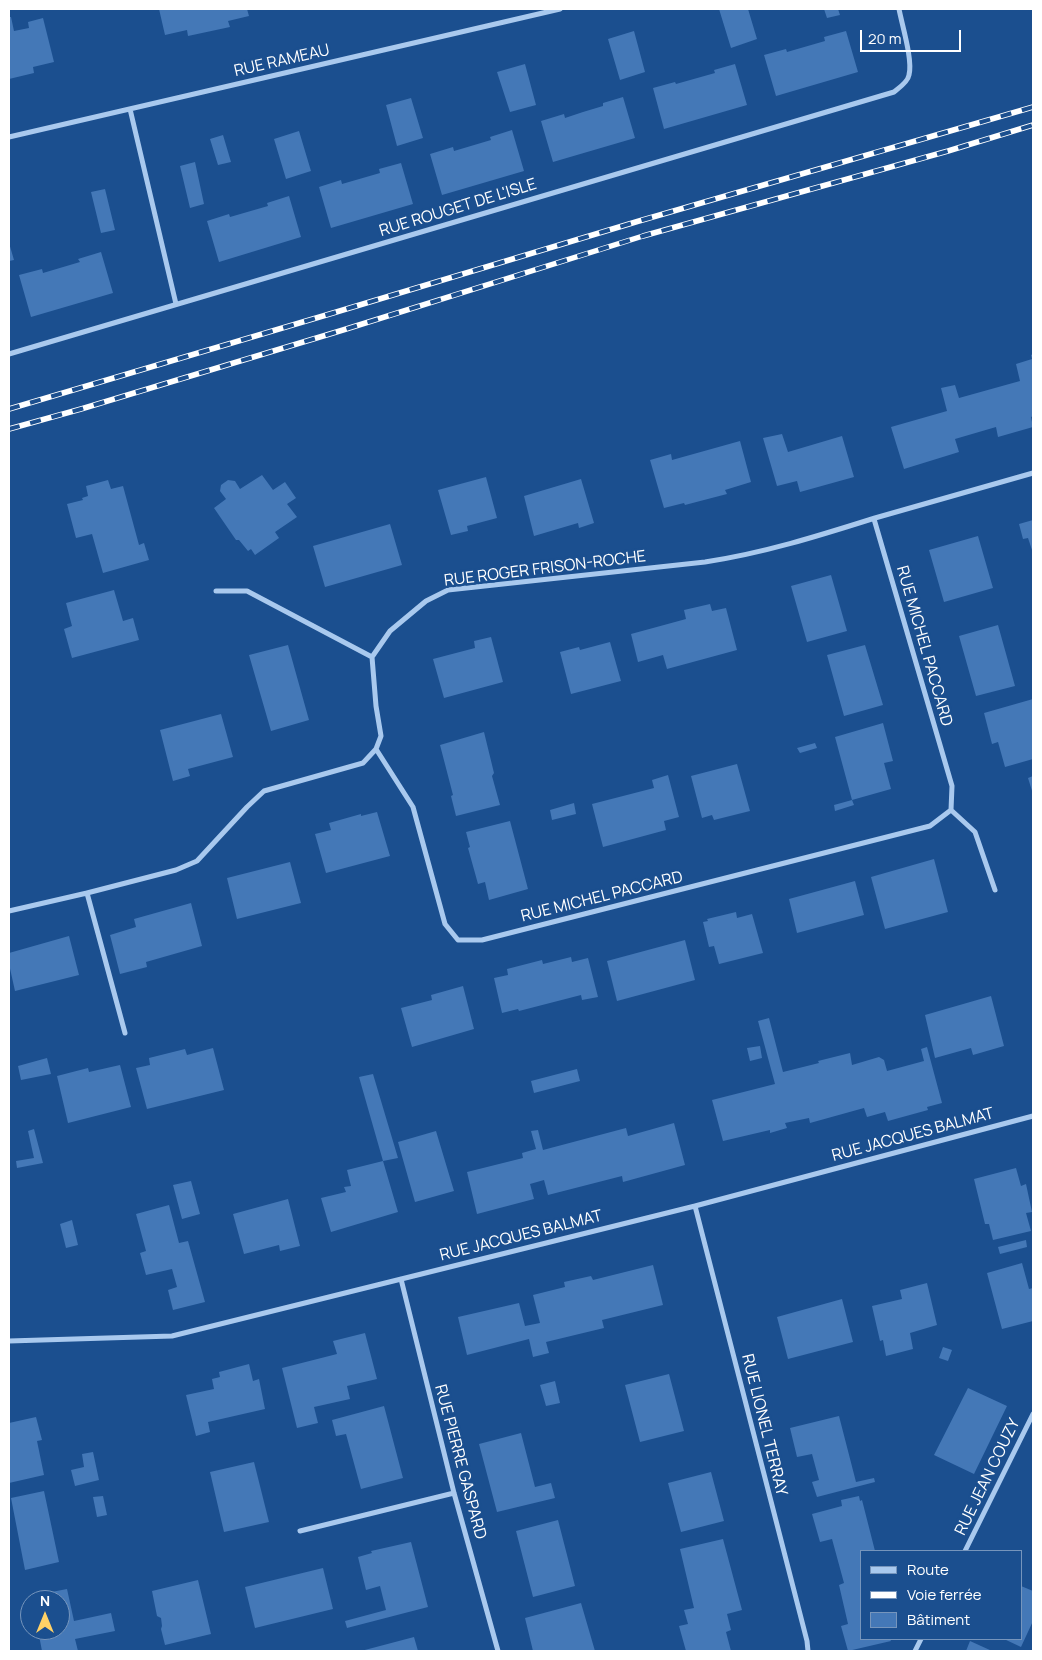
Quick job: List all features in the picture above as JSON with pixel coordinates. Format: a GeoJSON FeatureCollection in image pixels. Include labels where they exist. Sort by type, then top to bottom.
{"type":"FeatureCollection","features":[{"type":"Feature","properties":{"kind":"street","name":"RUE RAMEAU"},"geometry":{"type":"LineString","coordinates":[[9,137],[560,9]]}},
{"type":"Feature","properties":{"kind":"street","name":"RUE ROUGET DE L'ISLE"},"geometry":{"type":"LineString","coordinates":[[9,354],[894,92],[902,86],[909,76],[910,62],[899,9]]}},
{"type":"Feature","properties":{"kind":"street"},"geometry":{"type":"LineString","coordinates":[[130,108],[176,304]]}},
{"type":"Feature","properties":{"kind":"street","name":"RUE ROGER FRISON-ROCHE"},"geometry":{"type":"LineString","coordinates":[[372,657],[390,631],[426,601],[448,590],[705,562],[742,556],[832,533],[1033,473]]}},
{"type":"Feature","properties":{"kind":"street","name":"RUE MICHEL PACCARD"},"geometry":{"type":"LineString","coordinates":[[376,749],[414,807],[445,924],[458,940],[482,940],[930,826],[951,810],[952,786],[874,519]]}},
{"type":"Feature","properties":{"kind":"street"},"geometry":{"type":"LineString","coordinates":[[9,911],[176,870],[197,861],[264,791],[363,764],[376,749],[381,736],[376,706],[372,657],[247,591],[216,590]]}},
{"type":"Feature","properties":{"kind":"street"},"geometry":{"type":"LineString","coordinates":[[951,810],[976,832],[995,890]]}},
{"type":"Feature","properties":{"kind":"street"},"geometry":{"type":"LineString","coordinates":[[87,893],[125,1033]]}},
{"type":"Feature","properties":{"kind":"street","name":"RUE JACQUES BALMAT"},"geometry":{"type":"LineString","coordinates":[[9,1341],[172,1336],[695,1206],[1033,1116]]}},
{"type":"Feature","properties":{"kind":"street","name":"RUE LIONEL TERRAY"},"geometry":{"type":"LineString","coordinates":[[695,1206],[808,1651]]}},
{"type":"Feature","properties":{"kind":"street","name":"RUE PIERRE GASPARD"},"geometry":{"type":"LineString","coordinates":[[401,1279],[454,1493],[498,1651]]}},
{"type":"Feature","properties":{"kind":"street","name":"RUE JEAN COUZY"},"geometry":{"type":"LineString","coordinates":[[965,1550],[1033,1414]]}},
{"type":"Feature","properties":{"kind":"street"},"geometry":{"type":"LineString","coordinates":[[300,1532],[454,1493]]}},
{"type":"Feature","properties":{"kind":"building"},"geometry":{"type":"Polygon","coordinates":[[[159,9],[247,9],[249,16],[228,21],[230,27],[188,36],[187,30],[165,35],[159,9]]]}},
{"type":"Feature","properties":{"kind":"building"},"geometry":{"type":"Polygon","coordinates":[[[719,9],[748,9],[757,39],[731,48],[719,9]]]}},
{"type":"Feature","properties":{"kind":"building"},"geometry":{"type":"Polygon","coordinates":[[[824,9],[838,9],[840,15],[827,18],[824,9]]]}},
{"type":"Feature","properties":{"kind":"building"},"geometry":{"type":"Polygon","coordinates":[[[9,17],[11,17],[14,31],[29,28],[28,22],[43,18],[54,62],[33,67],[34,73],[9,79],[9,17]]]}},
{"type":"Feature","properties":{"kind":"building"},"geometry":{"type":"Polygon","coordinates":[[[634,31],[645,72],[620,80],[608,39],[634,31]]]}},
{"type":"Feature","properties":{"kind":"building"},"geometry":{"type":"Polygon","coordinates":[[[846,31],[858,72],[776,96],[764,55],[786,49],[787,52],[825,41],[824,37],[846,31]]]}},
{"type":"Feature","properties":{"kind":"building"},"geometry":{"type":"Polygon","coordinates":[[[525,64],[536,105],[510,112],[497,72],[525,64]]]}},
{"type":"Feature","properties":{"kind":"building"},"geometry":{"type":"Polygon","coordinates":[[[735,64],[747,105],[664,129],[653,88],[675,82],[676,84],[715,73],[714,70],[735,64]]]}},
{"type":"Feature","properties":{"kind":"building"},"geometry":{"type":"Polygon","coordinates":[[[623,97],[635,138],[553,162],[541,121],[564,114],[565,118],[603,106],[603,103],[623,97]]]}},
{"type":"Feature","properties":{"kind":"building"},"geometry":{"type":"Polygon","coordinates":[[[411,98],[423,138],[397,146],[386,105],[411,98]]]}},
{"type":"Feature","properties":{"kind":"building"},"geometry":{"type":"Polygon","coordinates":[[[512,130],[524,171],[442,195],[430,154],[453,147],[454,151],[491,140],[490,137],[512,130]]]}},
{"type":"Feature","properties":{"kind":"building"},"geometry":{"type":"Polygon","coordinates":[[[299,131],[311,171],[286,179],[274,139],[299,131]]]}},
{"type":"Feature","properties":{"kind":"building"},"geometry":{"type":"Polygon","coordinates":[[[223,135],[231,162],[218,165],[210,139],[223,135]]]}},
{"type":"Feature","properties":{"kind":"building"},"geometry":{"type":"Polygon","coordinates":[[[195,162],[204,204],[190,208],[180,166],[195,162]]]}},
{"type":"Feature","properties":{"kind":"building"},"geometry":{"type":"Polygon","coordinates":[[[401,163],[413,204],[331,228],[319,187],[341,180],[342,184],[380,173],[379,169],[401,163]]]}},
{"type":"Feature","properties":{"kind":"building"},"geometry":{"type":"Polygon","coordinates":[[[105,189],[115,230],[101,233],[91,192],[105,189]]]}},
{"type":"Feature","properties":{"kind":"building"},"geometry":{"type":"Polygon","coordinates":[[[289,196],[301,237],[219,262],[207,221],[229,214],[230,217],[268,206],[267,203],[289,196]]]}},
{"type":"Feature","properties":{"kind":"building"},"geometry":{"type":"Polygon","coordinates":[[[9,243],[14,260],[9,261],[9,243]]]}},
{"type":"Feature","properties":{"kind":"building"},"geometry":{"type":"Polygon","coordinates":[[[101,252],[113,293],[31,317],[19,275],[42,269],[43,273],[80,262],[78,259],[101,252]]]}},
{"type":"Feature","properties":{"kind":"building"},"geometry":{"type":"Polygon","coordinates":[[[1033,354],[1033,416],[1031,417],[1033,427],[998,437],[996,427],[955,439],[959,452],[904,469],[891,427],[947,411],[941,388],[955,385],[959,398],[1020,381],[1016,364],[1032,359],[1031,355],[1033,354]]]}},
{"type":"Feature","properties":{"kind":"building"},"geometry":{"type":"Polygon","coordinates":[[[782,434],[788,452],[842,436],[854,477],[800,492],[797,481],[777,486],[763,438],[782,434]]]}},
{"type":"Feature","properties":{"kind":"building"},"geometry":{"type":"Polygon","coordinates":[[[740,441],[751,482],[725,490],[727,494],[685,505],[684,503],[664,508],[650,460],[671,454],[672,460],[740,441]]]}},
{"type":"Feature","properties":{"kind":"building"},"geometry":{"type":"Polygon","coordinates":[[[262,475],[273,490],[285,482],[296,498],[287,504],[297,517],[275,532],[279,538],[255,555],[251,549],[248,551],[239,540],[236,540],[214,508],[226,499],[220,491],[221,485],[228,480],[235,481],[240,489],[262,475]]]}},
{"type":"Feature","properties":{"kind":"building"},"geometry":{"type":"Polygon","coordinates":[[[486,477],[497,518],[467,526],[468,531],[451,535],[438,490],[486,477]]]}},
{"type":"Feature","properties":{"kind":"building"},"geometry":{"type":"Polygon","coordinates":[[[581,479],[594,523],[579,528],[578,523],[534,536],[524,496],[581,479]]]}},
{"type":"Feature","properties":{"kind":"building"},"geometry":{"type":"Polygon","coordinates":[[[108,480],[111,489],[123,486],[139,545],[144,543],[149,560],[103,573],[92,534],[76,538],[67,504],[83,500],[82,498],[88,496],[86,486],[108,480]]]}},
{"type":"Feature","properties":{"kind":"building"},"geometry":{"type":"Polygon","coordinates":[[[1033,520],[1033,553],[1028,538],[1023,539],[1019,524],[1033,520]]]}},
{"type":"Feature","properties":{"kind":"building"},"geometry":{"type":"Polygon","coordinates":[[[390,524],[402,565],[325,587],[313,546],[390,524]]]}},
{"type":"Feature","properties":{"kind":"building"},"geometry":{"type":"Polygon","coordinates":[[[978,536],[993,588],[944,602],[929,550],[978,536]]]}},
{"type":"Feature","properties":{"kind":"building"},"geometry":{"type":"Polygon","coordinates":[[[831,575],[847,631],[807,642],[791,586],[831,575]]]}},
{"type":"Feature","properties":{"kind":"building"},"geometry":{"type":"Polygon","coordinates":[[[114,590],[123,621],[133,618],[139,640],[72,658],[64,629],[72,626],[66,603],[114,590]]]}},
{"type":"Feature","properties":{"kind":"building"},"geometry":{"type":"Polygon","coordinates":[[[710,604],[712,611],[726,608],[737,650],[667,669],[663,655],[638,662],[631,634],[686,619],[684,610],[710,604]]]}},
{"type":"Feature","properties":{"kind":"building"},"geometry":{"type":"Polygon","coordinates":[[[998,625],[1015,686],[976,696],[959,636],[998,625]]]}},
{"type":"Feature","properties":{"kind":"building"},"geometry":{"type":"Polygon","coordinates":[[[491,637],[503,682],[444,698],[433,659],[475,648],[474,641],[491,637]]]}},
{"type":"Feature","properties":{"kind":"building"},"geometry":{"type":"Polygon","coordinates":[[[610,642],[621,681],[571,694],[560,652],[579,647],[580,650],[610,642]]]}},
{"type":"Feature","properties":{"kind":"building"},"geometry":{"type":"Polygon","coordinates":[[[288,645],[309,720],[271,731],[249,655],[288,645]]]}},
{"type":"Feature","properties":{"kind":"building"},"geometry":{"type":"Polygon","coordinates":[[[865,645],[883,705],[844,716],[827,655],[865,645]]]}},
{"type":"Feature","properties":{"kind":"building"},"geometry":{"type":"Polygon","coordinates":[[[1033,699],[1033,759],[1005,767],[998,742],[992,744],[984,713],[1033,699]]]}},
{"type":"Feature","properties":{"kind":"building"},"geometry":{"type":"Polygon","coordinates":[[[221,714],[233,757],[188,769],[190,776],[173,781],[160,730],[221,714]]]}},
{"type":"Feature","properties":{"kind":"building"},"geometry":{"type":"Polygon","coordinates":[[[883,723],[893,761],[884,763],[891,789],[852,800],[835,737],[883,723]]]}},
{"type":"Feature","properties":{"kind":"building"},"geometry":{"type":"Polygon","coordinates":[[[484,732],[494,773],[492,776],[500,805],[456,816],[451,796],[453,795],[440,745],[484,732]]]}},
{"type":"Feature","properties":{"kind":"building"},"geometry":{"type":"Polygon","coordinates":[[[815,743],[817,748],[800,753],[797,748],[815,743]]]}},
{"type":"Feature","properties":{"kind":"building"},"geometry":{"type":"Polygon","coordinates":[[[737,764],[750,811],[714,820],[712,815],[702,818],[691,776],[737,764]]]}},
{"type":"Feature","properties":{"kind":"building"},"geometry":{"type":"Polygon","coordinates":[[[668,775],[679,817],[664,821],[666,830],[603,847],[592,804],[654,788],[652,780],[668,775]]]}},
{"type":"Feature","properties":{"kind":"building"},"geometry":{"type":"Polygon","coordinates":[[[1033,776],[1033,794],[1028,778],[1033,776]]]}},
{"type":"Feature","properties":{"kind":"building"},"geometry":{"type":"Polygon","coordinates":[[[852,800],[854,805],[835,811],[834,805],[852,800]]]}},
{"type":"Feature","properties":{"kind":"building"},"geometry":{"type":"Polygon","coordinates":[[[574,803],[576,814],[552,820],[550,810],[574,803]]]}},
{"type":"Feature","properties":{"kind":"building"},"geometry":{"type":"Polygon","coordinates":[[[377,812],[390,856],[326,873],[315,834],[331,830],[329,823],[361,814],[361,816],[377,812]]]}},
{"type":"Feature","properties":{"kind":"building"},"geometry":{"type":"Polygon","coordinates":[[[510,821],[528,889],[489,900],[485,882],[478,884],[468,848],[470,847],[466,832],[510,821]]]}},
{"type":"Feature","properties":{"kind":"building"},"geometry":{"type":"Polygon","coordinates":[[[934,859],[948,912],[885,929],[871,877],[934,859]]]}},
{"type":"Feature","properties":{"kind":"building"},"geometry":{"type":"Polygon","coordinates":[[[290,862],[301,903],[237,919],[227,878],[290,862]]]}},
{"type":"Feature","properties":{"kind":"building"},"geometry":{"type":"Polygon","coordinates":[[[855,881],[864,915],[797,933],[789,899],[855,881]]]}},
{"type":"Feature","properties":{"kind":"building"},"geometry":{"type":"Polygon","coordinates":[[[191,903],[202,946],[146,962],[147,967],[120,974],[110,935],[136,927],[134,919],[191,903]]]}},
{"type":"Feature","properties":{"kind":"building"},"geometry":{"type":"Polygon","coordinates":[[[736,912],[737,918],[752,914],[763,953],[719,964],[714,946],[709,947],[703,922],[708,921],[707,919],[736,912]]]}},
{"type":"Feature","properties":{"kind":"building"},"geometry":{"type":"Polygon","coordinates":[[[69,936],[79,975],[15,991],[9,964],[9,953],[69,936]]]}},
{"type":"Feature","properties":{"kind":"building"},"geometry":{"type":"Polygon","coordinates":[[[685,940],[695,980],[617,1001],[607,961],[685,940]]]}},
{"type":"Feature","properties":{"kind":"building"},"geometry":{"type":"Polygon","coordinates":[[[571,957],[572,962],[588,958],[598,997],[582,1000],[581,995],[519,1011],[518,1009],[502,1013],[494,978],[508,975],[507,969],[542,960],[543,964],[571,957]]]}},
{"type":"Feature","properties":{"kind":"building"},"geometry":{"type":"Polygon","coordinates":[[[463,986],[474,1029],[412,1047],[401,1008],[432,1000],[431,995],[463,986]]]}},
{"type":"Feature","properties":{"kind":"building"},"geometry":{"type":"Polygon","coordinates":[[[991,996],[1004,1046],[973,1055],[971,1048],[935,1058],[925,1015],[991,996]]]}},
{"type":"Feature","properties":{"kind":"building"},"geometry":{"type":"Polygon","coordinates":[[[769,1018],[783,1072],[850,1053],[852,1065],[879,1057],[884,1060],[887,1071],[924,1061],[921,1049],[927,1047],[942,1103],[927,1107],[928,1110],[888,1121],[885,1112],[867,1117],[864,1108],[810,1123],[809,1118],[785,1123],[787,1128],[770,1133],[770,1130],[723,1141],[712,1100],[775,1084],[758,1021],[769,1018]]]}},
{"type":"Feature","properties":{"kind":"building"},"geometry":{"type":"Polygon","coordinates":[[[760,1046],[762,1058],[750,1061],[747,1048],[760,1046]]]}},
{"type":"Feature","properties":{"kind":"building"},"geometry":{"type":"Polygon","coordinates":[[[213,1048],[224,1090],[147,1109],[136,1068],[150,1065],[149,1058],[185,1049],[187,1055],[213,1048]]]}},
{"type":"Feature","properties":{"kind":"building"},"geometry":{"type":"Polygon","coordinates":[[[47,1058],[51,1074],[21,1080],[18,1066],[47,1058]]]}},
{"type":"Feature","properties":{"kind":"building"},"geometry":{"type":"Polygon","coordinates":[[[120,1065],[131,1107],[68,1123],[57,1076],[88,1068],[89,1072],[120,1065]]]}},
{"type":"Feature","properties":{"kind":"building"},"geometry":{"type":"Polygon","coordinates":[[[577,1069],[580,1081],[534,1093],[531,1081],[577,1069]]]}},
{"type":"Feature","properties":{"kind":"building"},"geometry":{"type":"Polygon","coordinates":[[[373,1074],[398,1158],[383,1161],[359,1077],[373,1074]]]}},
{"type":"Feature","properties":{"kind":"building"},"geometry":{"type":"Polygon","coordinates":[[[674,1123],[685,1165],[623,1182],[622,1176],[548,1195],[544,1180],[530,1184],[534,1199],[477,1214],[467,1172],[523,1158],[522,1153],[536,1149],[531,1131],[538,1130],[543,1150],[626,1128],[628,1136],[674,1123]]]}},
{"type":"Feature","properties":{"kind":"building"},"geometry":{"type":"Polygon","coordinates":[[[34,1129],[43,1163],[17,1168],[16,1161],[34,1158],[28,1131],[34,1129]]]}},
{"type":"Feature","properties":{"kind":"building"},"geometry":{"type":"Polygon","coordinates":[[[436,1131],[454,1191],[415,1202],[398,1142],[436,1131]]]}},
{"type":"Feature","properties":{"kind":"building"},"geometry":{"type":"Polygon","coordinates":[[[383,1161],[398,1212],[331,1232],[321,1198],[346,1192],[344,1187],[351,1186],[347,1170],[383,1161]]]}},
{"type":"Feature","properties":{"kind":"building"},"geometry":{"type":"Polygon","coordinates":[[[1016,1168],[1021,1186],[1026,1184],[1032,1212],[1026,1213],[1031,1231],[993,1240],[989,1224],[985,1224],[974,1179],[1016,1168]]]}},
{"type":"Feature","properties":{"kind":"building"},"geometry":{"type":"Polygon","coordinates":[[[191,1181],[200,1214],[182,1219],[173,1185],[191,1181]]]}},
{"type":"Feature","properties":{"kind":"building"},"geometry":{"type":"Polygon","coordinates":[[[288,1199],[300,1246],[280,1251],[279,1245],[244,1254],[233,1214],[288,1199]]]}},
{"type":"Feature","properties":{"kind":"building"},"geometry":{"type":"Polygon","coordinates":[[[169,1205],[179,1243],[188,1241],[205,1302],[173,1310],[168,1290],[177,1287],[172,1269],[146,1275],[140,1253],[146,1251],[136,1214],[169,1205]]]}},
{"type":"Feature","properties":{"kind":"building"},"geometry":{"type":"Polygon","coordinates":[[[72,1220],[78,1245],[66,1248],[60,1224],[72,1220]]]}},
{"type":"Feature","properties":{"kind":"building"},"geometry":{"type":"Polygon","coordinates":[[[1026,1240],[1027,1247],[1000,1254],[998,1247],[1026,1240]]]}},
{"type":"Feature","properties":{"kind":"building"},"geometry":{"type":"Polygon","coordinates":[[[1022,1263],[1029,1289],[1033,1288],[1033,1321],[1002,1329],[987,1273],[1022,1263]]]}},
{"type":"Feature","properties":{"kind":"building"},"geometry":{"type":"Polygon","coordinates":[[[653,1265],[663,1305],[602,1320],[604,1328],[546,1342],[549,1353],[533,1357],[529,1339],[467,1355],[458,1317],[519,1303],[525,1326],[540,1323],[533,1295],[565,1287],[564,1282],[591,1276],[593,1280],[653,1265]]]}},
{"type":"Feature","properties":{"kind":"building"},"geometry":{"type":"Polygon","coordinates":[[[927,1283],[937,1325],[910,1333],[913,1349],[886,1356],[883,1340],[880,1341],[872,1306],[902,1299],[900,1290],[927,1283]]]}},
{"type":"Feature","properties":{"kind":"building"},"geometry":{"type":"Polygon","coordinates":[[[842,1299],[853,1342],[788,1359],[777,1317],[842,1299]]]}},
{"type":"Feature","properties":{"kind":"building"},"geometry":{"type":"Polygon","coordinates":[[[365,1333],[377,1379],[347,1386],[350,1399],[314,1407],[318,1423],[297,1428],[282,1368],[337,1354],[333,1341],[365,1333]]]}},
{"type":"Feature","properties":{"kind":"building"},"geometry":{"type":"Polygon","coordinates":[[[943,1347],[952,1350],[948,1361],[939,1358],[943,1347]]]}},
{"type":"Feature","properties":{"kind":"building"},"geometry":{"type":"Polygon","coordinates":[[[249,1364],[253,1381],[259,1379],[265,1409],[208,1422],[210,1432],[196,1436],[186,1395],[214,1389],[212,1379],[220,1377],[219,1372],[249,1364]]]}},
{"type":"Feature","properties":{"kind":"building"},"geometry":{"type":"Polygon","coordinates":[[[669,1374],[684,1431],[640,1442],[625,1385],[669,1374]]]}},
{"type":"Feature","properties":{"kind":"building"},"geometry":{"type":"Polygon","coordinates":[[[555,1381],[560,1403],[546,1406],[540,1385],[555,1381]]]}},
{"type":"Feature","properties":{"kind":"building"},"geometry":{"type":"Polygon","coordinates":[[[968,1388],[1007,1406],[974,1474],[934,1455],[968,1388]]]}},
{"type":"Feature","properties":{"kind":"building"},"geometry":{"type":"Polygon","coordinates":[[[384,1406],[403,1478],[361,1489],[346,1434],[336,1436],[332,1420],[384,1406]]]}},
{"type":"Feature","properties":{"kind":"building"},"geometry":{"type":"Polygon","coordinates":[[[839,1416],[856,1482],[874,1478],[875,1482],[817,1497],[812,1482],[819,1480],[812,1454],[797,1457],[790,1428],[839,1416]]]}},
{"type":"Feature","properties":{"kind":"building"},"geometry":{"type":"Polygon","coordinates":[[[36,1417],[42,1440],[37,1441],[44,1475],[9,1483],[9,1423],[36,1417]]]}},
{"type":"Feature","properties":{"kind":"building"},"geometry":{"type":"Polygon","coordinates":[[[521,1433],[535,1487],[551,1483],[555,1498],[497,1512],[479,1444],[521,1433]]]}},
{"type":"Feature","properties":{"kind":"building"},"geometry":{"type":"Polygon","coordinates":[[[93,1452],[99,1480],[75,1486],[71,1470],[84,1467],[82,1454],[93,1452]]]}},
{"type":"Feature","properties":{"kind":"building"},"geometry":{"type":"Polygon","coordinates":[[[254,1462],[269,1522],[224,1532],[210,1472],[254,1462]]]}},
{"type":"Feature","properties":{"kind":"building"},"geometry":{"type":"Polygon","coordinates":[[[711,1472],[724,1521],[681,1532],[668,1483],[711,1472]]]}},
{"type":"Feature","properties":{"kind":"building"},"geometry":{"type":"Polygon","coordinates":[[[44,1491],[59,1562],[25,1570],[11,1498],[44,1491]]]}},
{"type":"Feature","properties":{"kind":"building"},"geometry":{"type":"Polygon","coordinates":[[[103,1496],[107,1515],[97,1517],[93,1497],[103,1496]]]}},
{"type":"Feature","properties":{"kind":"building"},"geometry":{"type":"Polygon","coordinates":[[[859,1496],[860,1501],[862,1500],[875,1550],[860,1550],[860,1640],[891,1641],[848,1651],[841,1626],[848,1624],[839,1585],[844,1583],[832,1539],[820,1542],[812,1514],[842,1506],[841,1500],[859,1496]]]}},
{"type":"Feature","properties":{"kind":"building"},"geometry":{"type":"Polygon","coordinates":[[[558,1520],[575,1586],[533,1597],[516,1531],[558,1520]]]}},
{"type":"Feature","properties":{"kind":"building"},"geometry":{"type":"Polygon","coordinates":[[[723,1539],[742,1610],[727,1614],[731,1630],[726,1632],[731,1651],[686,1651],[679,1626],[688,1624],[684,1610],[694,1608],[680,1549],[723,1539]]]}},
{"type":"Feature","properties":{"kind":"building"},"geometry":{"type":"Polygon","coordinates":[[[411,1542],[428,1607],[347,1628],[345,1621],[386,1610],[380,1586],[366,1590],[358,1557],[372,1553],[371,1551],[411,1542]]]}},
{"type":"Feature","properties":{"kind":"building"},"geometry":{"type":"Polygon","coordinates":[[[323,1568],[333,1609],[255,1628],[245,1587],[323,1568]]]}},
{"type":"Feature","properties":{"kind":"building"},"geometry":{"type":"Polygon","coordinates":[[[198,1580],[211,1634],[165,1645],[161,1629],[161,1618],[157,1616],[152,1591],[198,1580]]]}},
{"type":"Feature","properties":{"kind":"building"},"geometry":{"type":"Polygon","coordinates":[[[1022,1586],[1033,1591],[1033,1621],[1021,1647],[1006,1640],[1022,1640],[1022,1586]]]}},
{"type":"Feature","properties":{"kind":"building"},"geometry":{"type":"Polygon","coordinates":[[[70,1603],[74,1621],[111,1613],[115,1631],[75,1639],[78,1651],[42,1651],[40,1640],[70,1640],[70,1603]]]}},
{"type":"Feature","properties":{"kind":"building"},"geometry":{"type":"Polygon","coordinates":[[[581,1603],[595,1651],[533,1651],[525,1618],[581,1603]]]}},
{"type":"Feature","properties":{"kind":"building"},"geometry":{"type":"Polygon","coordinates":[[[414,1637],[418,1651],[361,1651],[414,1637]]]}},
{"type":"Feature","properties":{"kind":"building"},"geometry":{"type":"Polygon","coordinates":[[[970,1641],[992,1651],[966,1651],[970,1641]]]}},
{"type":"Feature","properties":{"kind":"railway"},"geometry":{"type":"LineString","coordinates":[[9,409],[639,221],[1033,107]]}},
{"type":"Feature","properties":{"kind":"railway"},"geometry":{"type":"LineString","coordinates":[[9,429],[343,330],[643,236],[948,151],[1033,125]]}}]}
